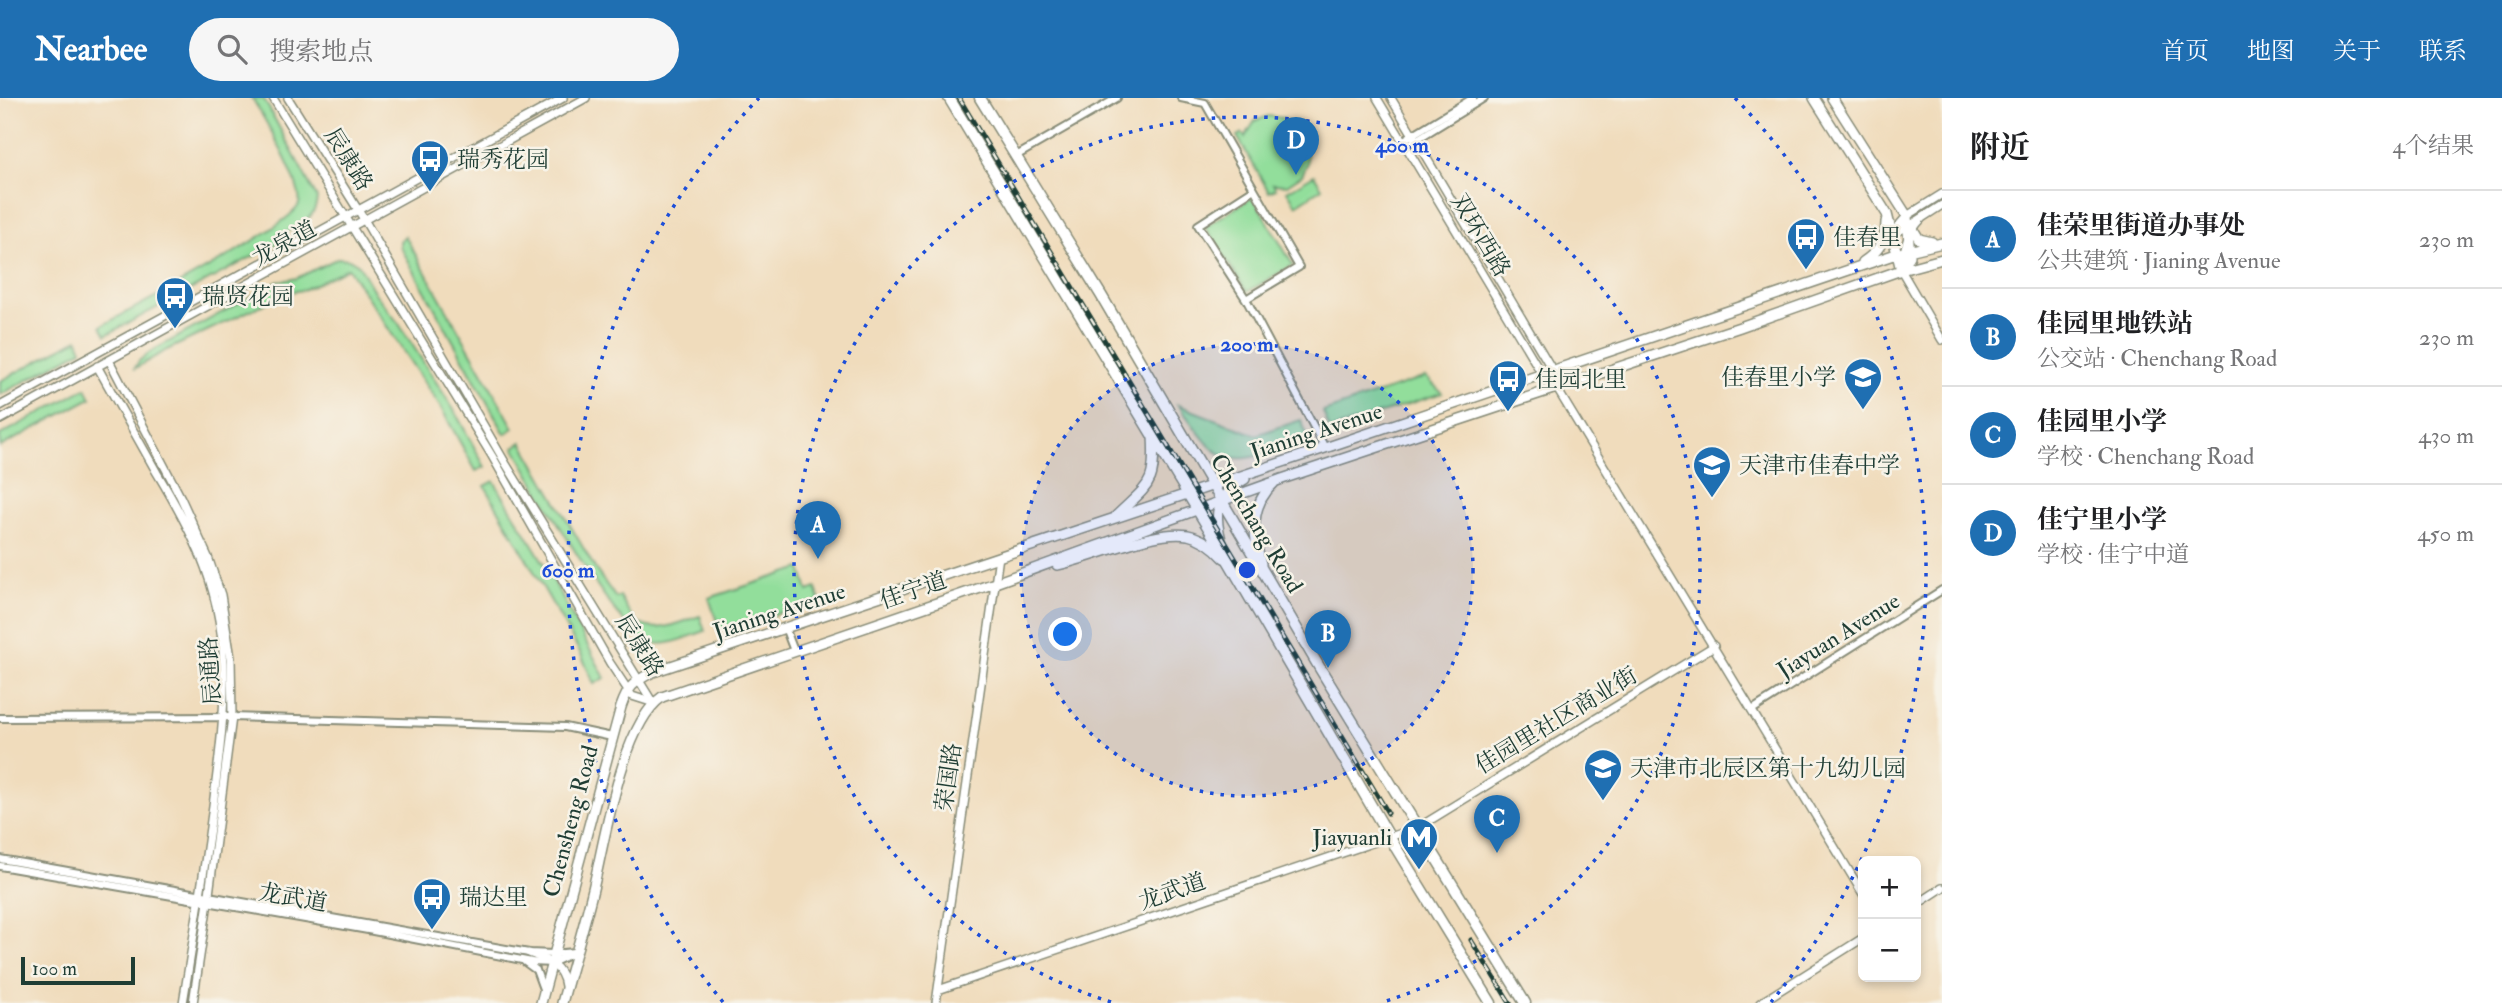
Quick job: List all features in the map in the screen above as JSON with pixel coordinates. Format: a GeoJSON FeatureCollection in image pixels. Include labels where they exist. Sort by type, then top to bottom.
{"type":"FeatureCollection","features":[{"type":"Feature","properties":{"kind":"main road","name":"Chenchang Road"},"geometry":{"type":"LineString","coordinates":[[949,98],[1491,1003]]}},
{"type":"Feature","properties":{"kind":"main road","name":"Chenchang Road"},"geometry":{"type":"LineString","coordinates":[[980,98],[1101,295],[1321,670],[1525,1003]]}},
{"type":"Feature","properties":{"kind":"main road"},"geometry":{"type":"LineString","coordinates":[[1814,98],[1883,208],[1890,221],[1892,233],[1903,252],[1910,256],[1904,269]]}},
{"type":"Feature","properties":{"kind":"main road"},"geometry":{"type":"LineString","coordinates":[[1832,98],[1909,226],[1921,241],[1942,243]]}},
{"type":"Feature","properties":{"kind":"main road"},"geometry":{"type":"LineString","coordinates":[[1853,270],[1883,243],[1886,230],[1883,208]]}},
{"type":"Feature","properties":{"kind":"main road"},"geometry":{"type":"LineString","coordinates":[[1904,269],[1903,252],[1909,226]]}},
{"type":"Feature","properties":{"kind":"main road","name":"Jianing Avenue"},"geometry":{"type":"LineString","coordinates":[[627,690],[638,679],[653,672],[1325,449],[1903,252],[1942,243]]}},
{"type":"Feature","properties":{"kind":"main road","name":"Jianing Avenue"},"geometry":{"type":"LineString","coordinates":[[1038,567],[1282,479],[1740,327],[1904,269],[1942,259]]}},
{"type":"Feature","properties":{"kind":"main road"},"geometry":{"type":"LineString","coordinates":[[1113,518],[1149,484],[1154,466],[1153,435]]}},
{"type":"Feature","properties":{"kind":"main road"},"geometry":{"type":"LineString","coordinates":[[1229,562],[1217,522],[1217,510],[1221,500],[1236,484],[1265,468]]}},
{"type":"Feature","properties":{"kind":"main road"},"geometry":{"type":"LineString","coordinates":[[1261,565],[1255,535],[1256,508],[1268,489],[1282,479]]}},
{"type":"Feature","properties":{"kind":"main road"},"geometry":{"type":"LineString","coordinates":[[1038,567],[1075,561],[1152,538],[1179,535],[1189,535],[1207,544],[1229,562]]}},
{"type":"Feature","properties":{"kind":"main road","name":"佳宁道"},"geometry":{"type":"LineString","coordinates":[[654,703],[673,692],[1038,567]]}},
{"type":"Feature","properties":{"kind":"main road","name":"Chensheng Road"},"geometry":{"type":"LineString","coordinates":[[541,1003],[627,690]]}},
{"type":"Feature","properties":{"kind":"main road","name":"Chensheng Road"},"geometry":{"type":"LineString","coordinates":[[562,1003],[622,769],[636,733],[654,703]]}},
{"type":"Feature","properties":{"kind":"street","name":"辰康路"},"geometry":{"type":"LineString","coordinates":[[273,98],[492,456],[627,690],[632,696],[654,703]]}},
{"type":"Feature","properties":{"kind":"street","name":"辰康路"},"geometry":{"type":"LineString","coordinates":[[288,98],[365,221],[506,464],[654,703]]}},
{"type":"Feature","properties":{"kind":"street","name":"龙泉道"},"geometry":{"type":"LineString","coordinates":[[0,406],[563,98]]}},
{"type":"Feature","properties":{"kind":"street","name":"龙泉道"},"geometry":{"type":"LineString","coordinates":[[0,420],[586,98]]}},
{"type":"Feature","properties":{"kind":"street"},"geometry":{"type":"LineString","coordinates":[[1016,156],[1117,98]]}},
{"type":"Feature","properties":{"kind":"street"},"geometry":{"type":"LineString","coordinates":[[1181,98],[1205,103],[1299,267],[1246,299]]}},
{"type":"Feature","properties":{"kind":"street","name":"双环西路"},"geometry":{"type":"LineString","coordinates":[[1377,98],[1542,374],[1556,387]]}},
{"type":"Feature","properties":{"kind":"street"},"geometry":{"type":"LineString","coordinates":[[1391,98],[1552,371],[1556,387],[1858,886]]}},
{"type":"Feature","properties":{"kind":"street"},"geometry":{"type":"LineString","coordinates":[[1415,137],[1473,98]]}},
{"type":"Feature","properties":{"kind":"street"},"geometry":{"type":"LineString","coordinates":[[1404,143],[1484,98]]}},
{"type":"Feature","properties":{"kind":"street"},"geometry":{"type":"LineString","coordinates":[[1254,190],[1198,225],[1246,299],[1325,449]]}},
{"type":"Feature","properties":{"kind":"street"},"geometry":{"type":"LineString","coordinates":[[1909,226],[1942,194]]}},
{"type":"Feature","properties":{"kind":"street"},"geometry":{"type":"LineString","coordinates":[[1892,233],[1909,226],[1942,205]]}},
{"type":"Feature","properties":{"kind":"street"},"geometry":{"type":"LineString","coordinates":[[1904,269],[1907,282],[1942,340]]}},
{"type":"Feature","properties":{"kind":"street","name":"辰通路"},"geometry":{"type":"LineString","coordinates":[[109,360],[181,498],[217,581],[231,658],[228,717],[192,1003]]}},
{"type":"Feature","properties":{"kind":"street","name":"辰通路"},"geometry":{"type":"LineString","coordinates":[[97,366],[174,502],[205,567],[222,634],[228,717]]}},
{"type":"Feature","properties":{"kind":"street","name":"荣国路"},"geometry":{"type":"LineString","coordinates":[[936,1003],[999,556]]}},
{"type":"Feature","properties":{"kind":"street","name":"Jiayuan Avenue"},"geometry":{"type":"LineString","coordinates":[[1752,710],[1942,590]]}},
{"type":"Feature","properties":{"kind":"street"},"geometry":{"type":"LineString","coordinates":[[786,630],[794,651]]}},
{"type":"Feature","properties":{"kind":"street","name":"佳园里社区商业街"},"geometry":{"type":"LineString","coordinates":[[1419,827],[1714,646]]}},
{"type":"Feature","properties":{"kind":"street"},"geometry":{"type":"LineString","coordinates":[[0,718],[228,717],[565,727],[612,737]]}},
{"type":"Feature","properties":{"kind":"street","name":"龙武道"},"geometry":{"type":"LineString","coordinates":[[938,990],[1419,827]]}},
{"type":"Feature","properties":{"kind":"street"},"geometry":{"type":"LineString","coordinates":[[0,859],[204,898],[553,958],[571,956],[576,951]]}},
{"type":"Feature","properties":{"kind":"street","name":"龙武道"},"geometry":{"type":"LineString","coordinates":[[0,866],[204,898],[520,960],[553,958]]}},
{"type":"Feature","properties":{"kind":"street"},"geometry":{"type":"LineString","coordinates":[[1921,902],[1942,888]]}},
{"type":"Feature","properties":{"kind":"street","name":"辰通路"},"geometry":{"type":"LineString","coordinates":[[183,1003],[204,898]]}},
{"type":"Feature","properties":{"kind":"street"},"geometry":{"type":"LineString","coordinates":[[1760,1003],[1858,941]]}},
{"type":"Feature","properties":{"kind":"street"},"geometry":{"type":"LineString","coordinates":[[553,958],[563,975],[566,990]]}},
{"type":"Feature","properties":{"kind":"street"},"geometry":{"type":"LineString","coordinates":[[520,960],[536,970],[542,979],[543,993]]}},
{"type":"Feature","properties":{"kind":"green space"},"geometry":{"type":"Polygon","coordinates":[[[252,98],[264,99],[317,198],[312,214],[276,244],[106,335],[101,326],[241,248],[290,215],[299,204],[299,195],[289,167],[252,98]]]}},
{"type":"Feature","properties":{"kind":"green space"},"geometry":{"type":"Polygon","coordinates":[[[1268,116],[1283,118],[1289,123],[1307,154],[1307,164],[1302,175],[1287,185],[1273,184],[1276,189],[1269,192],[1237,136],[1242,133],[1245,137],[1255,121],[1268,116]]]}},
{"type":"Feature","properties":{"kind":"green space"},"geometry":{"type":"Polygon","coordinates":[[[1314,175],[1322,188],[1296,205],[1287,191],[1314,175]]]}},
{"type":"Feature","properties":{"kind":"green space"},"geometry":{"type":"Polygon","coordinates":[[[1253,197],[1293,265],[1247,292],[1205,227],[1253,197]]]}},
{"type":"Feature","properties":{"kind":"green space"},"geometry":{"type":"Polygon","coordinates":[[[405,236],[514,428],[505,434],[400,246],[400,241],[405,236]]]}},
{"type":"Feature","properties":{"kind":"green space"},"geometry":{"type":"Polygon","coordinates":[[[338,258],[349,259],[359,265],[454,410],[485,467],[476,471],[441,408],[348,268],[303,290],[289,292],[167,350],[134,369],[150,352],[277,282],[297,278],[338,258]]]}},
{"type":"Feature","properties":{"kind":"green space"},"geometry":{"type":"Polygon","coordinates":[[[78,339],[82,350],[0,395],[0,381],[78,339]]]}},
{"type":"Feature","properties":{"kind":"green space"},"geometry":{"type":"Polygon","coordinates":[[[1426,377],[1442,393],[1330,430],[1323,412],[1426,377]]]}},
{"type":"Feature","properties":{"kind":"green space"},"geometry":{"type":"Polygon","coordinates":[[[86,388],[91,398],[0,447],[0,435],[86,388]]]}},
{"type":"Feature","properties":{"kind":"green space"},"geometry":{"type":"Polygon","coordinates":[[[1178,405],[1256,435],[1301,420],[1308,437],[1257,456],[1232,458],[1209,445],[1178,405]]]}},
{"type":"Feature","properties":{"kind":"green space"},"geometry":{"type":"Polygon","coordinates":[[[522,442],[596,570],[616,598],[620,596],[635,620],[642,625],[658,628],[700,616],[705,631],[662,644],[648,642],[634,632],[597,585],[557,522],[514,447],[522,442]]]}},
{"type":"Feature","properties":{"kind":"green space"},"geometry":{"type":"Polygon","coordinates":[[[494,481],[545,565],[605,678],[594,684],[581,654],[485,486],[494,481]]]}},
{"type":"Feature","properties":{"kind":"green space"},"geometry":{"type":"Polygon","coordinates":[[[801,568],[808,591],[816,588],[820,601],[719,628],[709,598],[801,568]]]}},
{"type":"Feature","properties":{"kind":"railway"},"geometry":{"type":"LineString","coordinates":[[959,98],[1388,813]]}},
{"type":"Feature","properties":{"kind":"railway"},"geometry":{"type":"LineString","coordinates":[[1471,940],[1510,1003]]}},
{"type":"Feature","properties":{"kind":"place","name":"佳宁里小学"},"geometry":{"type":"Point","coordinates":[1296,175]}},
{"type":"Feature","properties":{"kind":"place","name":"瑞秀花园"},"geometry":{"type":"Point","coordinates":[430,193]}},
{"type":"Feature","properties":{"kind":"place","name":"佳春里"},"geometry":{"type":"Point","coordinates":[1806,271]}},
{"type":"Feature","properties":{"kind":"place","name":"瑞贤花园"},"geometry":{"type":"Point","coordinates":[175,330]}},
{"type":"Feature","properties":{"kind":"place","name":"佳春里小学"},"geometry":{"type":"Point","coordinates":[1863,411]}},
{"type":"Feature","properties":{"kind":"place","name":"佳园北里"},"geometry":{"type":"Point","coordinates":[1508,413]}},
{"type":"Feature","properties":{"kind":"place","name":"天津市佳春中学"},"geometry":{"type":"Point","coordinates":[1712,499]}},
{"type":"Feature","properties":{"kind":"place","name":"佳荣里街道办事处"},"geometry":{"type":"Point","coordinates":[818,559]}},
{"type":"Feature","properties":{"kind":"place","name":"佳园里地铁站"},"geometry":{"type":"Point","coordinates":[1328,668]}},
{"type":"Feature","properties":{"kind":"place","name":"天津市北辰区第十九幼儿园"},"geometry":{"type":"Point","coordinates":[1603,802]}},
{"type":"Feature","properties":{"kind":"place","name":"佳园里小学"},"geometry":{"type":"Point","coordinates":[1497,853]}},
{"type":"Feature","properties":{"kind":"place","name":"Jiayuanli"},"geometry":{"type":"Point","coordinates":[1419,871]}},
{"type":"Feature","properties":{"kind":"place","name":"瑞达里"},"geometry":{"type":"Point","coordinates":[432,931]}}]}
